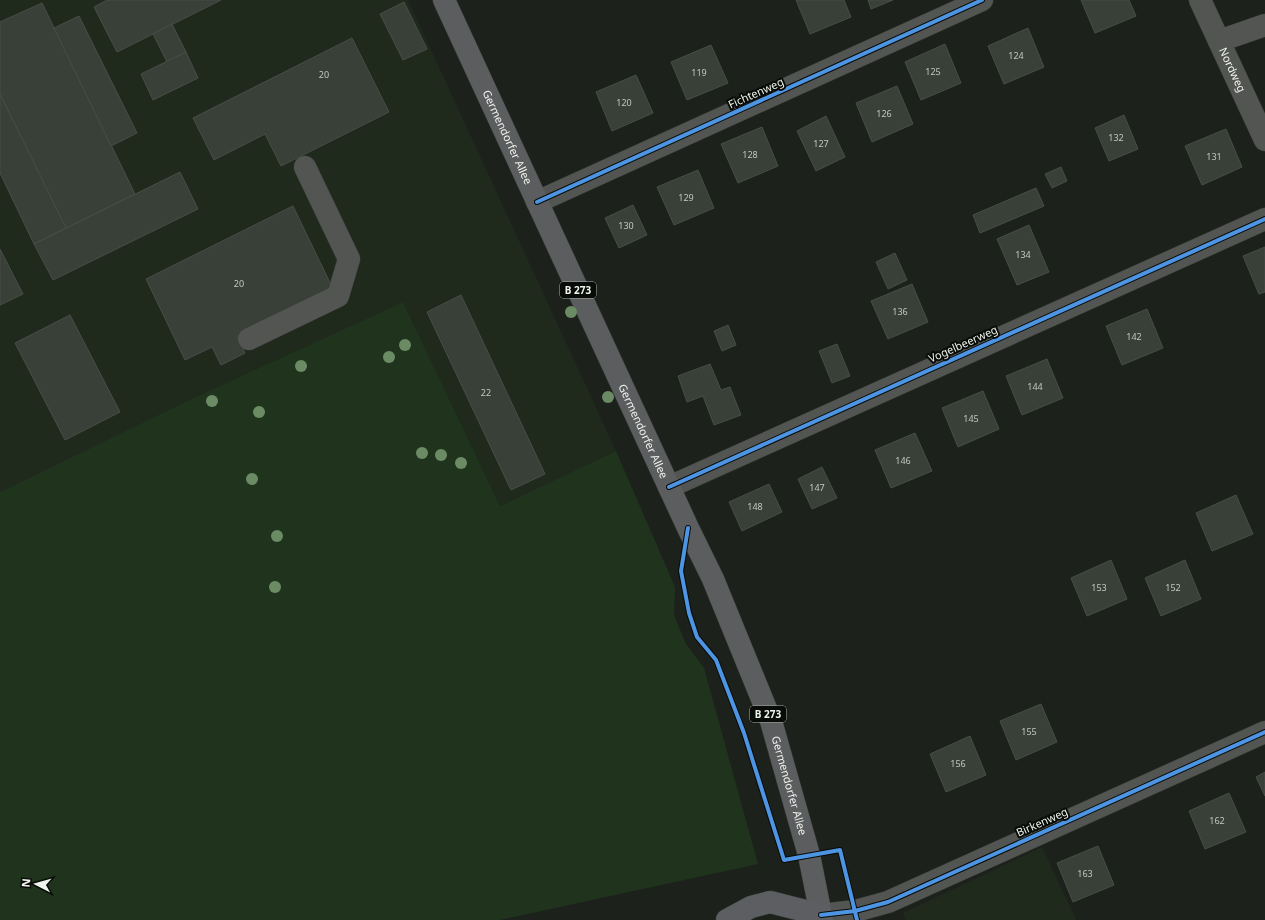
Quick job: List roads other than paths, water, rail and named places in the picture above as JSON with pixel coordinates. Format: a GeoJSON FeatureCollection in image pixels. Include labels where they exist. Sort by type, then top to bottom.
{"type":"FeatureCollection","features":[{"type":"Feature","properties":{"kind":"highway"},"geometry":{"type":"LineString","coordinates":[[727,920],[751,907],[770,902],[818,918]]}},
{"type":"Feature","properties":{"kind":"main road","name":"Germendorfer Allee"},"geometry":{"type":"LineString","coordinates":[[444,0],[713,579],[771,721],[809,854],[818,918]]}},
{"type":"Feature","properties":{"kind":"street","name":"Fichtenweg"},"geometry":{"type":"LineString","coordinates":[[538,202],[982,0]]}},
{"type":"Feature","properties":{"kind":"street","name":"Nordweg"},"geometry":{"type":"LineString","coordinates":[[1200,0],[1265,140]]}},
{"type":"Feature","properties":{"kind":"street"},"geometry":{"type":"LineString","coordinates":[[1219,41],[1265,25]]}},
{"type":"Feature","properties":{"kind":"street"},"geometry":{"type":"LineString","coordinates":[[249,339],[338,296],[349,259],[305,167]]}},
{"type":"Feature","properties":{"kind":"street","name":"Vogelbeerweg"},"geometry":{"type":"LineString","coordinates":[[669,487],[1265,219]]}},
{"type":"Feature","properties":{"kind":"street","name":"Birkenweg"},"geometry":{"type":"LineString","coordinates":[[818,918],[855,911],[888,902],[1265,732]]}}]}
